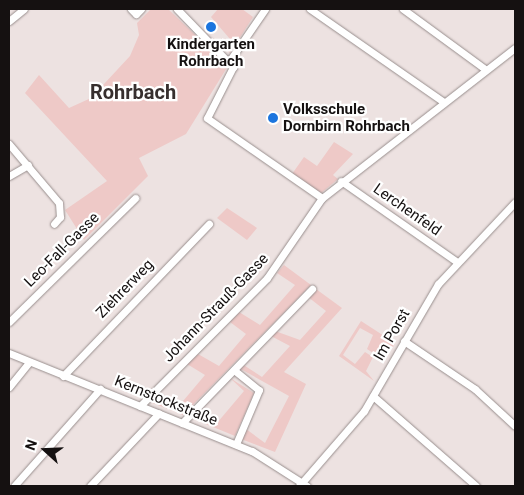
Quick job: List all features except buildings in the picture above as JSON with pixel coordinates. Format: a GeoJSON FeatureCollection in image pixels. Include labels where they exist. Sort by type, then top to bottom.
{"type":"FeatureCollection","features":[{"type":"Feature","properties":{"kind":"street"},"geometry":{"type":"LineString","coordinates":[[9,21],[24,9]]}},
{"type":"Feature","properties":{"kind":"street"},"geometry":{"type":"LineString","coordinates":[[131,9],[136,14],[141,9]]}},
{"type":"Feature","properties":{"kind":"street"},"geometry":{"type":"LineString","coordinates":[[177,9],[230,60],[233,67],[207,118],[322,198]]}},
{"type":"Feature","properties":{"kind":"street"},"geometry":{"type":"LineString","coordinates":[[230,60],[265,9]]}},
{"type":"Feature","properties":{"kind":"street"},"geometry":{"type":"LineString","coordinates":[[310,9],[444,102]]}},
{"type":"Feature","properties":{"kind":"street"},"geometry":{"type":"LineString","coordinates":[[403,9],[485,69]]}},
{"type":"Feature","properties":{"kind":"street","name":"Johann-Strauß-Gasse"},"geometry":{"type":"LineString","coordinates":[[140,406],[267,278],[322,198],[341,181],[485,69],[515,48]]}},
{"type":"Feature","properties":{"kind":"street"},"geometry":{"type":"LineString","coordinates":[[9,144],[59,203],[60,217],[54,224]]}},
{"type":"Feature","properties":{"kind":"street"},"geometry":{"type":"LineString","coordinates":[[9,176],[28,165]]}},
{"type":"Feature","properties":{"kind":"street","name":"Lerchenfeld"},"geometry":{"type":"LineString","coordinates":[[341,181],[457,262]]}},
{"type":"Feature","properties":{"kind":"street","name":"Leo-Fall-Gasse"},"geometry":{"type":"LineString","coordinates":[[9,322],[135,198]]}},
{"type":"Feature","properties":{"kind":"street","name":"Im Porst"},"geometry":{"type":"LineString","coordinates":[[303,485],[356,423],[404,341],[457,262],[515,202]]}},
{"type":"Feature","properties":{"kind":"street","name":"Ziehrerweg"},"geometry":{"type":"LineString","coordinates":[[63,376],[208,224]]}},
{"type":"Feature","properties":{"kind":"street"},"geometry":{"type":"LineString","coordinates":[[182,422],[312,289]]}},
{"type":"Feature","properties":{"kind":"street"},"geometry":{"type":"LineString","coordinates":[[404,341],[476,389],[515,426]]}},
{"type":"Feature","properties":{"kind":"street","name":"Kernstockstraße"},"geometry":{"type":"LineString","coordinates":[[9,353],[236,444],[303,485]]}},
{"type":"Feature","properties":{"kind":"street"},"geometry":{"type":"LineString","coordinates":[[9,387],[29,362]]}},
{"type":"Feature","properties":{"kind":"street"},"geometry":{"type":"LineString","coordinates":[[234,370],[259,390],[236,444]]}},
{"type":"Feature","properties":{"kind":"street"},"geometry":{"type":"LineString","coordinates":[[14,486],[100,390]]}},
{"type":"Feature","properties":{"kind":"street"},"geometry":{"type":"LineString","coordinates":[[373,396],[476,486]]}},
{"type":"Feature","properties":{"kind":"street"},"geometry":{"type":"LineString","coordinates":[[92,486],[159,413]]}},
{"type":"Feature","properties":{"kind":"shaded area"},"geometry":{"type":"Polygon","coordinates":[[[151,9],[168,9],[228,66],[186,134],[139,158],[148,176],[84,240],[65,210],[107,181],[25,93],[39,75],[69,108],[91,98],[130,56],[139,35],[137,23],[151,9]]]}},
{"type":"Feature","properties":{"kind":"shaded area"},"geometry":{"type":"Polygon","coordinates":[[[218,9],[242,9],[253,17],[230,53],[223,47],[230,39],[211,17],[218,9]]]}},
{"type":"Feature","properties":{"kind":"shaded area"},"geometry":{"type":"Polygon","coordinates":[[[334,142],[353,154],[333,175],[338,179],[320,194],[292,174],[304,157],[317,166],[334,142]]]}},
{"type":"Feature","properties":{"kind":"shaded area"},"geometry":{"type":"Polygon","coordinates":[[[227,208],[257,228],[247,240],[217,218],[227,208]]]}},
{"type":"Feature","properties":{"kind":"shaded area"},"geometry":{"type":"Polygon","coordinates":[[[284,265],[311,285],[183,415],[150,402],[157,395],[178,407],[205,375],[187,364],[198,354],[219,366],[246,334],[230,322],[239,312],[260,325],[295,285],[277,273],[284,265]]]}},
{"type":"Feature","properties":{"kind":"shaded area"},"geometry":{"type":"Polygon","coordinates":[[[316,289],[342,308],[284,372],[306,384],[275,452],[241,439],[246,429],[265,443],[289,396],[239,368],[242,364],[262,377],[290,346],[271,336],[275,331],[300,340],[326,311],[308,297],[316,289]]]}},
{"type":"Feature","properties":{"kind":"shaded area"},"geometry":{"type":"Polygon","coordinates":[[[361,321],[395,343],[393,347],[384,343],[376,355],[367,349],[373,335],[360,328],[343,355],[355,364],[365,352],[373,357],[366,371],[374,381],[339,356],[361,321]]]}},
{"type":"Feature","properties":{"kind":"shaded area"},"geometry":{"type":"Polygon","coordinates":[[[230,378],[254,393],[235,436],[191,418],[197,411],[217,423],[244,391],[230,378]]]}},
{"type":"Feature","properties":{"kind":"place","name":"Kindergarten Rohrbach"},"geometry":{"type":"Point","coordinates":[211,27]}},
{"type":"Feature","properties":{"kind":"place","name":"Volksschule Dornbirn Rohrbach"},"geometry":{"type":"Point","coordinates":[273,118]}},
{"type":"Feature","properties":{"kind":"district","name":"Rohrbach"},"geometry":{"type":"Point","coordinates":[133,92]}}]}
